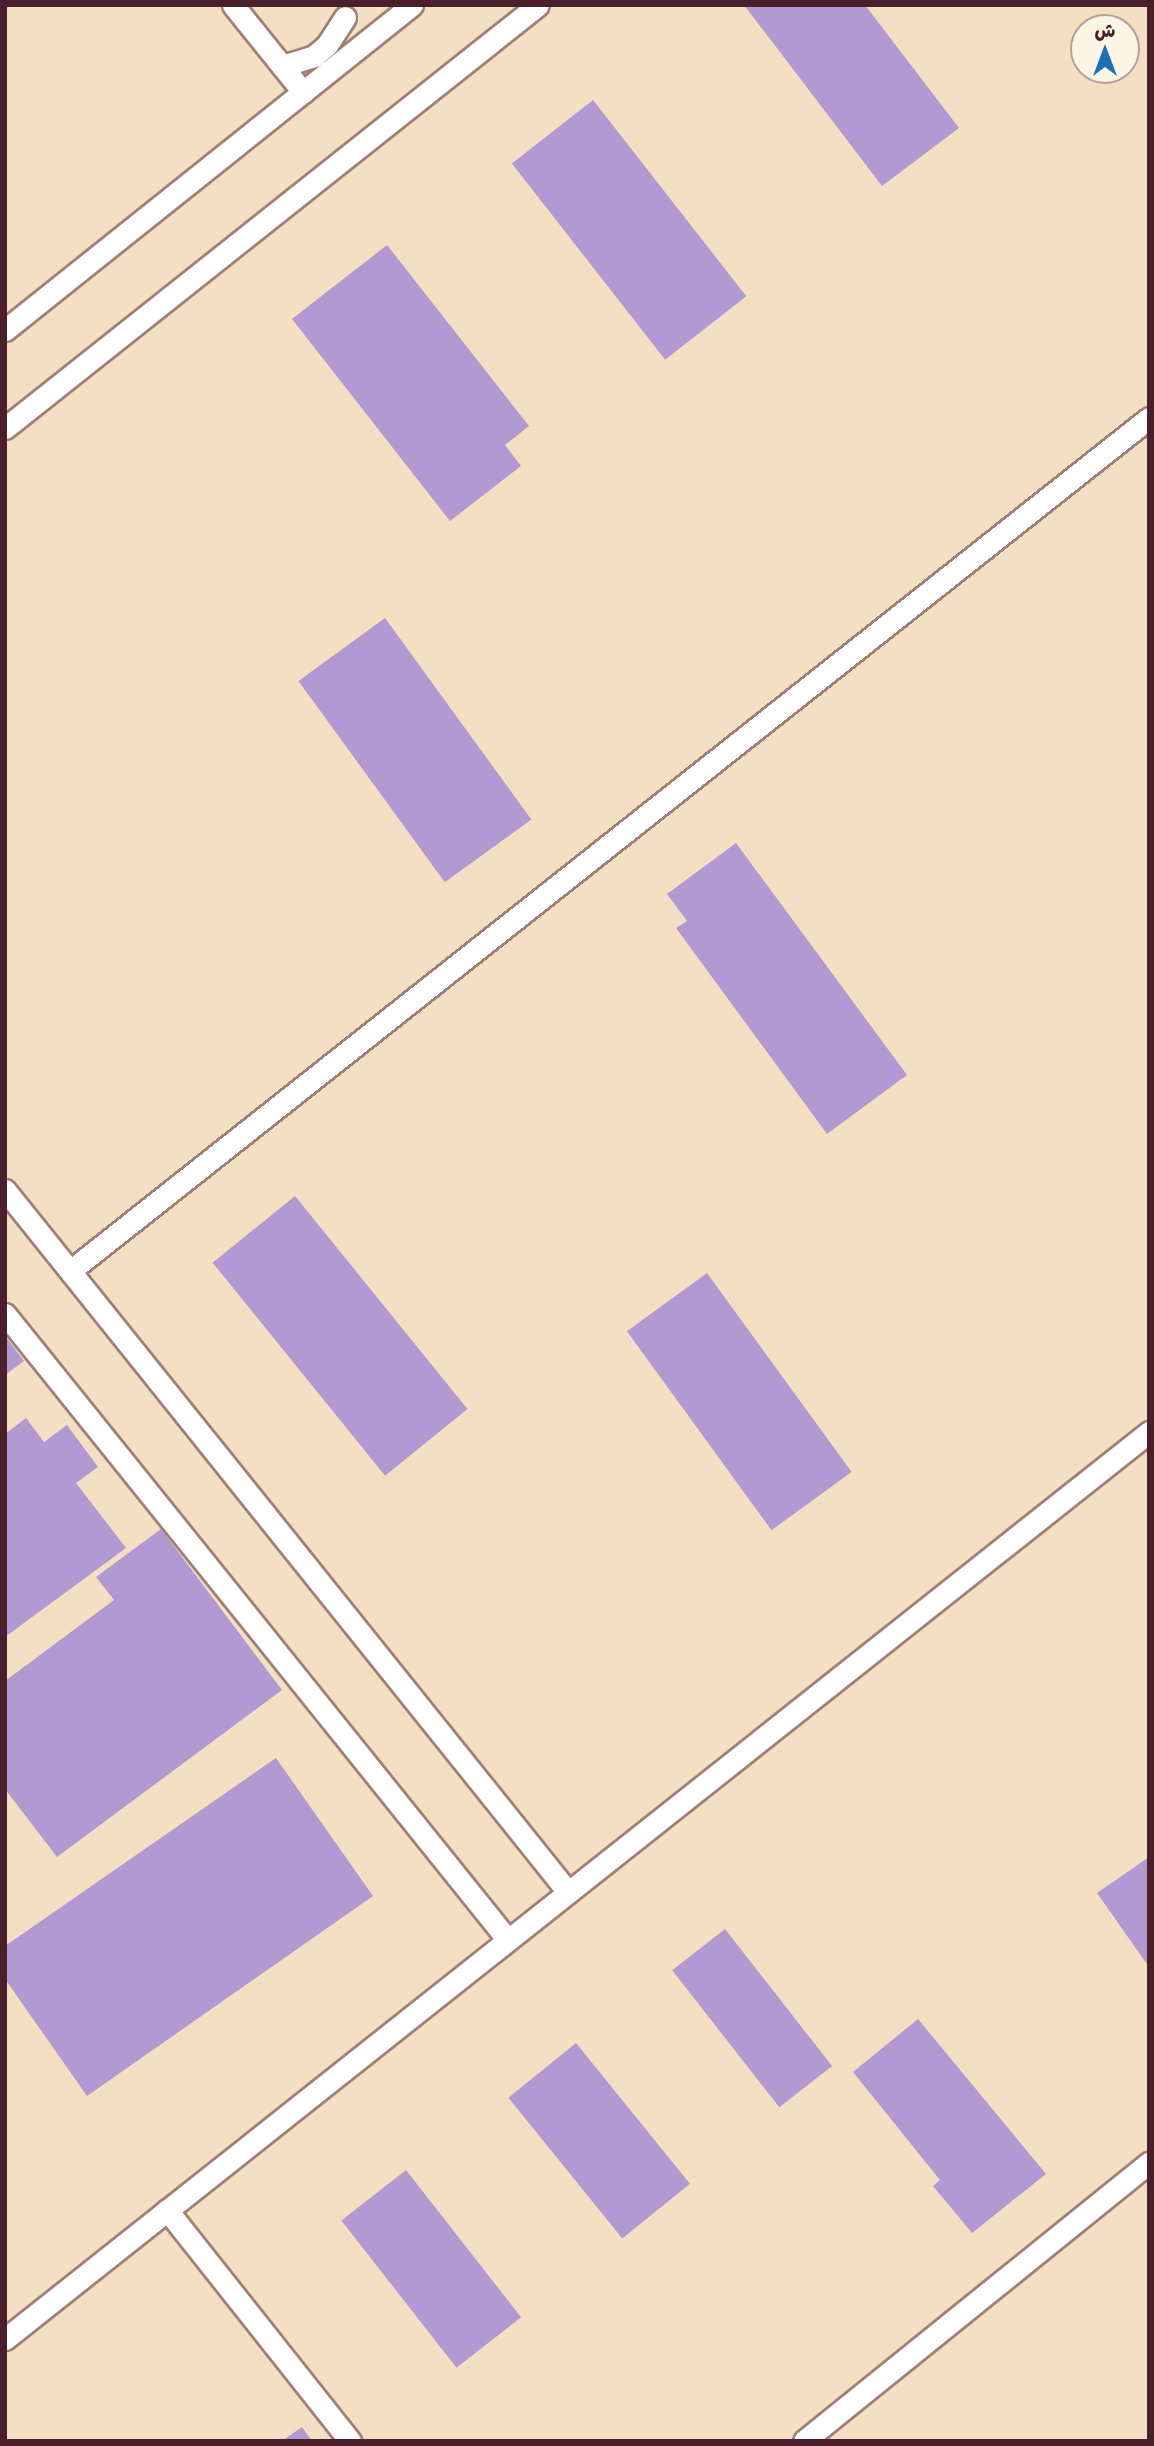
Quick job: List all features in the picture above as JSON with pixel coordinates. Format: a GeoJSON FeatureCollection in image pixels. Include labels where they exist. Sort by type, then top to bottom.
{"type":"FeatureCollection","features":[{"type":"Feature","properties":{"kind":"lane"},"geometry":{"type":"LineString","coordinates":[[233,5],[303,92]]}},
{"type":"Feature","properties":{"kind":"lane"},"geometry":{"type":"LineString","coordinates":[[5,330],[411,5]]}},
{"type":"Feature","properties":{"kind":"lane"},"geometry":{"type":"LineString","coordinates":[[5,428],[538,5]]}},
{"type":"Feature","properties":{"kind":"lane"},"geometry":{"type":"LineString","coordinates":[[282,66],[314,56],[327,45],[341,11],[366,42]]}},
{"type":"Feature","properties":{"kind":"lane"},"geometry":{"type":"LineString","coordinates":[[70,1271],[1149,418]]}},
{"type":"Feature","properties":{"kind":"lane"},"geometry":{"type":"LineString","coordinates":[[5,1190],[568,1892]]}},
{"type":"Feature","properties":{"kind":"lane"},"geometry":{"type":"LineString","coordinates":[[5,1314],[508,1940]]}},
{"type":"Feature","properties":{"kind":"lane"},"geometry":{"type":"LineString","coordinates":[[5,2339],[1149,1432]]}},
{"type":"Feature","properties":{"kind":"lane"},"geometry":{"type":"LineString","coordinates":[[804,2441],[1149,2164]]}},
{"type":"Feature","properties":{"kind":"lane"},"geometry":{"type":"LineString","coordinates":[[167,2210],[350,2441]]}},
{"type":"Feature","properties":{"kind":"building"},"geometry":{"type":"Polygon","coordinates":[[[744,5],[865,5],[959,128],[882,186],[744,5]]]}},
{"type":"Feature","properties":{"kind":"building"},"geometry":{"type":"Polygon","coordinates":[[[593,100],[746,296],[665,360],[512,163],[593,100]]]}},
{"type":"Feature","properties":{"kind":"building"},"geometry":{"type":"Polygon","coordinates":[[[387,245],[529,426],[505,445],[521,466],[450,521],[292,319],[387,245]]]}},
{"type":"Feature","properties":{"kind":"building"},"geometry":{"type":"Polygon","coordinates":[[[385,618],[531,819],[445,882],[298,681],[385,618]]]}},
{"type":"Feature","properties":{"kind":"building"},"geometry":{"type":"Polygon","coordinates":[[[736,843],[907,1075],[827,1134],[676,928],[687,921],[667,894],[736,843]]]}},
{"type":"Feature","properties":{"kind":"building"},"geometry":{"type":"Polygon","coordinates":[[[295,1196],[467,1409],[385,1476],[213,1263],[295,1196]]]}},
{"type":"Feature","properties":{"kind":"building"},"geometry":{"type":"Polygon","coordinates":[[[707,1273],[852,1472],[772,1530],[627,1331],[707,1273]]]}},
{"type":"Feature","properties":{"kind":"building"},"geometry":{"type":"Polygon","coordinates":[[[5,1336],[24,1361],[5,1375],[5,1336]]]}},
{"type":"Feature","properties":{"kind":"building"},"geometry":{"type":"Polygon","coordinates":[[[26,1418],[44,1442],[67,1425],[98,1467],[76,1483],[126,1548],[5,1637],[5,1434],[26,1418]]]}},
{"type":"Feature","properties":{"kind":"building"},"geometry":{"type":"Polygon","coordinates":[[[161,1529],[282,1690],[57,1857],[5,1789],[5,1681],[114,1600],[96,1577],[161,1529]]]}},
{"type":"Feature","properties":{"kind":"building"},"geometry":{"type":"Polygon","coordinates":[[[276,1758],[373,1896],[87,2096],[5,1979],[5,1946],[276,1758]]]}},
{"type":"Feature","properties":{"kind":"building"},"geometry":{"type":"Polygon","coordinates":[[[1149,1857],[1149,1967],[1097,1893],[1149,1857]]]}},
{"type":"Feature","properties":{"kind":"building"},"geometry":{"type":"Polygon","coordinates":[[[725,1929],[832,2066],[779,2107],[672,1970],[725,1929]]]}},
{"type":"Feature","properties":{"kind":"building"},"geometry":{"type":"Polygon","coordinates":[[[918,2019],[1046,2174],[972,2233],[933,2186],[940,2180],[853,2072],[918,2019]]]}},
{"type":"Feature","properties":{"kind":"building"},"geometry":{"type":"Polygon","coordinates":[[[576,2043],[690,2184],[622,2238],[508,2098],[576,2043]]]}},
{"type":"Feature","properties":{"kind":"building"},"geometry":{"type":"Polygon","coordinates":[[[406,2170],[521,2317],[457,2368],[341,2220],[406,2170]]]}},
{"type":"Feature","properties":{"kind":"building"},"geometry":{"type":"Polygon","coordinates":[[[302,2427],[312,2441],[282,2441],[302,2427]]]}}]}
